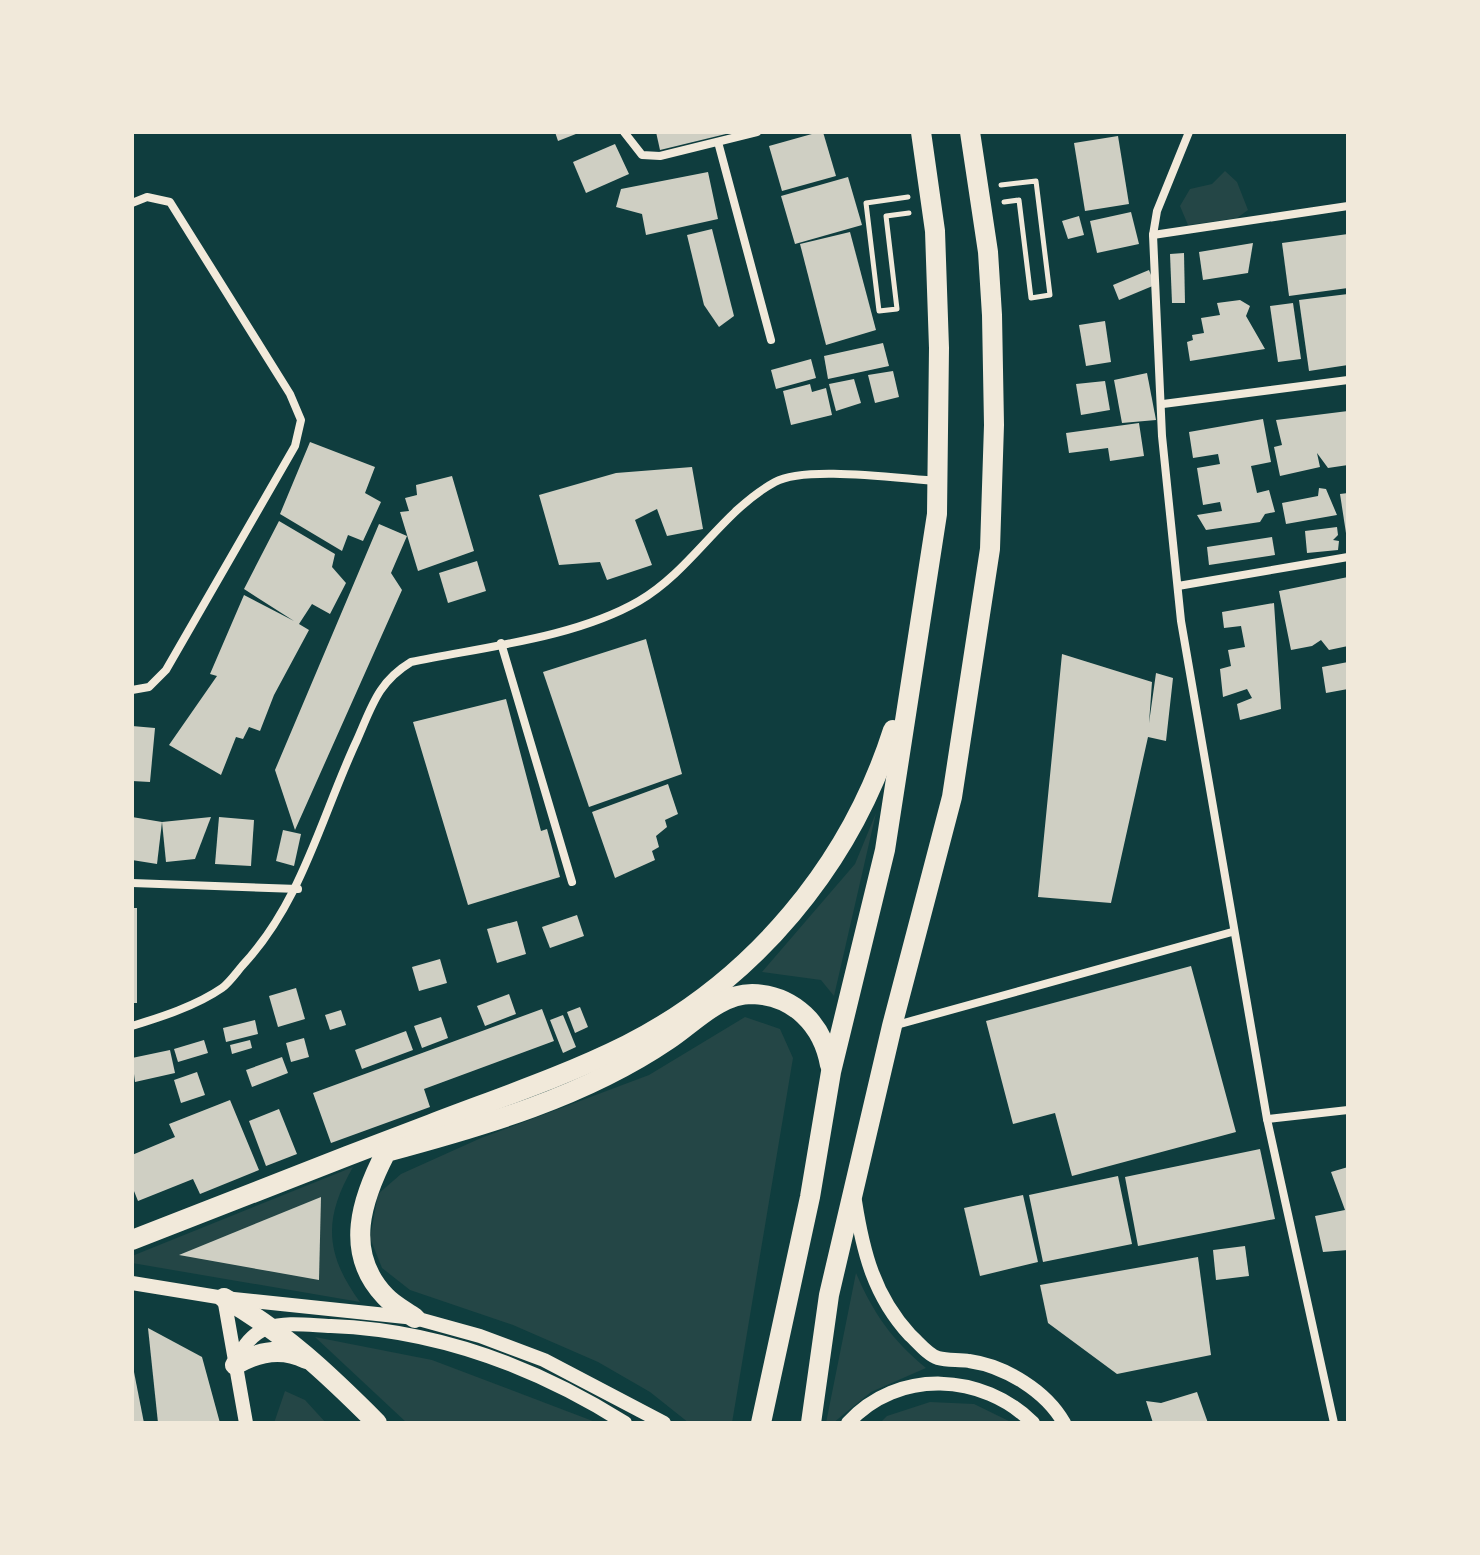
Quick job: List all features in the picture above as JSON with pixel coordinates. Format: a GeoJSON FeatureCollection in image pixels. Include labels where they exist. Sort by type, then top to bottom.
{"type":"FeatureCollection","features":[{"type":"Feature","properties":{"kind":"highway"},"geometry":{"type":"LineString","coordinates":[[761,1423],[810,1197],[831,1072],[885,850],[937,514],[939,348],[934,210],[921,132]]}},
{"type":"Feature","properties":{"kind":"highway"},"geometry":{"type":"LineString","coordinates":[[811,1423],[829,1295],[892,1026],[952,797],[990,549],[994,425],[992,315],[988,252],[970,132]]}},
{"type":"Feature","properties":{"kind":"highway"},"geometry":{"type":"LineString","coordinates":[[132,1240],[627,1045],[705,995],[752,959],[825,873],[879,775],[912,669]]}},
{"type":"Feature","properties":{"kind":"highway"},"geometry":{"type":"LineString","coordinates":[[415,1318],[384,1296],[365,1264],[358,1227],[366,1190],[386,1152],[483,1126],[577,1089],[666,1042],[726,999],[750,994],[775,997],[807,1017],[827,1048],[831,1072]]}},
{"type":"Feature","properties":{"kind":"highway"},"geometry":{"type":"LineString","coordinates":[[224,1298],[271,1325],[377,1423]]}},
{"type":"Feature","properties":{"kind":"highway"},"geometry":{"type":"LineString","coordinates":[[235,1365],[265,1352],[299,1355],[313,1363]]}},
{"type":"Feature","properties":{"kind":"street"},"geometry":{"type":"LineString","coordinates":[[624,132],[642,155],[651,156],[757,132]]}},
{"type":"Feature","properties":{"kind":"street"},"geometry":{"type":"LineString","coordinates":[[1189,132],[1157,211],[1153,235],[1163,404],[1162,436],[1178,586],[1232,932],[1267,1119],[1334,1423]]}},
{"type":"Feature","properties":{"kind":"street"},"geometry":{"type":"LineString","coordinates":[[718,142],[771,340]]}},
{"type":"Feature","properties":{"kind":"street"},"geometry":{"type":"LineString","coordinates":[[132,203],[147,197],[170,202],[290,394],[301,420],[295,446],[166,670],[149,687],[132,690]]}},
{"type":"Feature","properties":{"kind":"street"},"geometry":{"type":"LineString","coordinates":[[1153,235],[1348,206]]}},
{"type":"Feature","properties":{"kind":"street"},"geometry":{"type":"LineString","coordinates":[[1163,404],[1348,380]]}},
{"type":"Feature","properties":{"kind":"street"},"geometry":{"type":"LineString","coordinates":[[132,1026],[164,1016],[222,988],[260,947],[298,889],[336,784],[378,692],[391,674],[411,662],[579,626],[638,601],[685,567],[753,498],[777,480],[807,475],[938,481]]}},
{"type":"Feature","properties":{"kind":"street"},"geometry":{"type":"LineString","coordinates":[[1178,586],[1348,557]]}},
{"type":"Feature","properties":{"kind":"street"},"geometry":{"type":"LineString","coordinates":[[501,643],[572,882]]}},
{"type":"Feature","properties":{"kind":"street"},"geometry":{"type":"LineString","coordinates":[[132,883],[298,889]]}},
{"type":"Feature","properties":{"kind":"street"},"geometry":{"type":"LineString","coordinates":[[892,1026],[1232,932]]}},
{"type":"Feature","properties":{"kind":"street"},"geometry":{"type":"LineString","coordinates":[[1267,1119],[1348,1110]]}},
{"type":"Feature","properties":{"kind":"street"},"geometry":{"type":"LineString","coordinates":[[853,1193],[866,1263],[875,1286],[901,1325],[936,1358],[971,1361],[1006,1372],[1036,1391],[1064,1423]]}},
{"type":"Feature","properties":{"kind":"street"},"geometry":{"type":"LineString","coordinates":[[132,1283],[224,1298],[415,1318],[480,1336],[544,1360],[664,1423]]}},
{"type":"Feature","properties":{"kind":"street"},"geometry":{"type":"LineString","coordinates":[[224,1298],[246,1423]]}},
{"type":"Feature","properties":{"kind":"street"},"geometry":{"type":"LineString","coordinates":[[235,1365],[241,1347],[254,1334],[271,1325],[379,1328],[453,1344],[524,1369],[592,1402],[625,1423]]}},
{"type":"Feature","properties":{"kind":"street"},"geometry":{"type":"LineString","coordinates":[[848,1423],[859,1411],[895,1390],[936,1382],[978,1387],[1015,1405],[1033,1423]]}},
{"type":"Feature","properties":{"kind":"path"},"geometry":{"type":"LineString","coordinates":[[1019,200],[1031,298],[1050,295],[1036,181]]}},
{"type":"Feature","properties":{"kind":"path"},"geometry":{"type":"LineString","coordinates":[[866,203],[879,311],[897,309],[886,216]]}},
{"type":"Feature","properties":{"kind":"shaded area"},"geometry":{"type":"Polygon","coordinates":[[[1225,171],[1237,182],[1248,210],[1237,218],[1188,225],[1180,206],[1190,189],[1212,184],[1225,171]]]}},
{"type":"Feature","properties":{"kind":"shaded area"},"geometry":{"type":"Polygon","coordinates":[[[876,813],[834,996],[821,980],[762,972],[855,864],[876,813]]]}},
{"type":"Feature","properties":{"kind":"shaded area"},"geometry":{"type":"Polygon","coordinates":[[[745,1017],[780,1029],[793,1058],[732,1423],[689,1423],[650,1392],[598,1362],[513,1325],[410,1290],[382,1268],[370,1238],[378,1194],[401,1174],[481,1138],[649,1075],[745,1017]]]}},
{"type":"Feature","properties":{"kind":"shaded area"},"geometry":{"type":"Polygon","coordinates":[[[353,1167],[337,1203],[332,1236],[340,1268],[360,1302],[132,1263],[132,1256],[353,1167]]]}},
{"type":"Feature","properties":{"kind":"shaded area"},"geometry":{"type":"Polygon","coordinates":[[[856,1273],[885,1325],[926,1368],[871,1392],[833,1423],[826,1423],[856,1273]]]}},
{"type":"Feature","properties":{"kind":"shaded area"},"geometry":{"type":"Polygon","coordinates":[[[315,1337],[432,1360],[598,1423],[407,1423],[315,1337]]]}},
{"type":"Feature","properties":{"kind":"shaded area"},"geometry":{"type":"Polygon","coordinates":[[[285,1391],[305,1400],[326,1423],[274,1423],[285,1391]]]}},
{"type":"Feature","properties":{"kind":"shaded area"},"geometry":{"type":"Polygon","coordinates":[[[930,1402],[974,1404],[1013,1423],[880,1423],[887,1416],[930,1402]]]}},
{"type":"Feature","properties":{"kind":"building"},"geometry":{"type":"Polygon","coordinates":[[[555,132],[581,132],[558,141],[555,132]]]}},
{"type":"Feature","properties":{"kind":"building"},"geometry":{"type":"Polygon","coordinates":[[[656,132],[730,132],[730,133],[660,150],[656,132]]]}},
{"type":"Feature","properties":{"kind":"building"},"geometry":{"type":"Polygon","coordinates":[[[823,132],[836,176],[782,191],[769,146],[823,132]]]}},
{"type":"Feature","properties":{"kind":"building"},"geometry":{"type":"Polygon","coordinates":[[[1118,136],[1129,204],[1085,211],[1074,143],[1118,136]]]}},
{"type":"Feature","properties":{"kind":"building"},"geometry":{"type":"Polygon","coordinates":[[[615,144],[629,174],[586,193],[573,162],[615,144]]]}},
{"type":"Feature","properties":{"kind":"building"},"geometry":{"type":"Polygon","coordinates":[[[708,172],[718,219],[646,235],[642,214],[616,207],[621,189],[708,172]]]}},
{"type":"Feature","properties":{"kind":"building"},"geometry":{"type":"Polygon","coordinates":[[[848,177],[862,225],[795,244],[781,196],[848,177]]]}},
{"type":"Feature","properties":{"kind":"building"},"geometry":{"type":"Polygon","coordinates":[[[1131,212],[1139,244],[1097,253],[1090,221],[1131,212]]]}},
{"type":"Feature","properties":{"kind":"building"},"geometry":{"type":"Polygon","coordinates":[[[1079,216],[1084,235],[1068,239],[1062,221],[1079,216]]]}},
{"type":"Feature","properties":{"kind":"building"},"geometry":{"type":"Polygon","coordinates":[[[712,229],[734,316],[719,327],[704,305],[687,235],[712,229]]]}},
{"type":"Feature","properties":{"kind":"building"},"geometry":{"type":"Polygon","coordinates":[[[850,232],[876,330],[826,345],[800,244],[850,232]]]}},
{"type":"Feature","properties":{"kind":"building"},"geometry":{"type":"Polygon","coordinates":[[[1348,234],[1348,288],[1289,296],[1282,243],[1348,234]]]}},
{"type":"Feature","properties":{"kind":"building"},"geometry":{"type":"Polygon","coordinates":[[[1253,243],[1248,273],[1203,280],[1199,252],[1253,243]]]}},
{"type":"Feature","properties":{"kind":"building"},"geometry":{"type":"Polygon","coordinates":[[[1184,253],[1185,303],[1172,303],[1170,254],[1184,253]]]}},
{"type":"Feature","properties":{"kind":"building"},"geometry":{"type":"Polygon","coordinates":[[[1149,270],[1155,285],[1119,300],[1113,285],[1149,270]]]}},
{"type":"Feature","properties":{"kind":"building"},"geometry":{"type":"Polygon","coordinates":[[[1348,294],[1348,365],[1309,371],[1299,300],[1348,294]]]}},
{"type":"Feature","properties":{"kind":"building"},"geometry":{"type":"Polygon","coordinates":[[[1240,300],[1250,306],[1246,316],[1265,349],[1190,361],[1187,342],[1193,340],[1192,335],[1204,333],[1201,318],[1220,315],[1217,303],[1240,300]]]}},
{"type":"Feature","properties":{"kind":"building"},"geometry":{"type":"Polygon","coordinates":[[[1293,303],[1301,359],[1278,362],[1270,306],[1293,303]]]}},
{"type":"Feature","properties":{"kind":"building"},"geometry":{"type":"Polygon","coordinates":[[[1105,321],[1111,362],[1086,366],[1079,325],[1105,321]]]}},
{"type":"Feature","properties":{"kind":"building"},"geometry":{"type":"Polygon","coordinates":[[[883,343],[889,366],[828,379],[824,356],[883,343]]]}},
{"type":"Feature","properties":{"kind":"building"},"geometry":{"type":"Polygon","coordinates":[[[811,359],[816,378],[776,389],[771,370],[811,359]]]}},
{"type":"Feature","properties":{"kind":"building"},"geometry":{"type":"Polygon","coordinates":[[[893,371],[899,397],[875,403],[868,375],[893,371]]]}},
{"type":"Feature","properties":{"kind":"building"},"geometry":{"type":"Polygon","coordinates":[[[1147,373],[1156,420],[1122,423],[1114,380],[1147,373]]]}},
{"type":"Feature","properties":{"kind":"building"},"geometry":{"type":"Polygon","coordinates":[[[854,379],[861,403],[836,411],[829,384],[854,379]]]}},
{"type":"Feature","properties":{"kind":"building"},"geometry":{"type":"Polygon","coordinates":[[[1105,381],[1110,410],[1081,415],[1076,384],[1105,381]]]}},
{"type":"Feature","properties":{"kind":"building"},"geometry":{"type":"Polygon","coordinates":[[[810,384],[812,392],[826,388],[832,415],[791,425],[783,391],[810,384]]]}},
{"type":"Feature","properties":{"kind":"building"},"geometry":{"type":"Polygon","coordinates":[[[1348,411],[1348,465],[1328,468],[1317,453],[1320,467],[1280,476],[1274,447],[1282,445],[1276,420],[1348,411]]]}},
{"type":"Feature","properties":{"kind":"building"},"geometry":{"type":"Polygon","coordinates":[[[1263,419],[1271,462],[1251,466],[1257,493],[1269,490],[1275,512],[1265,514],[1260,522],[1206,530],[1197,515],[1222,511],[1220,502],[1203,505],[1197,468],[1220,464],[1218,454],[1193,458],[1189,432],[1263,419]]]}},
{"type":"Feature","properties":{"kind":"building"},"geometry":{"type":"Polygon","coordinates":[[[1139,423],[1144,456],[1110,461],[1108,448],[1069,453],[1066,433],[1139,423]]]}},
{"type":"Feature","properties":{"kind":"building"},"geometry":{"type":"Polygon","coordinates":[[[310,442],[375,467],[365,493],[381,502],[363,541],[348,535],[342,551],[280,514],[310,442]]]}},
{"type":"Feature","properties":{"kind":"building"},"geometry":{"type":"Polygon","coordinates":[[[692,467],[703,529],[667,536],[657,509],[635,520],[652,565],[607,580],[600,562],[559,565],[539,495],[616,473],[692,467]]]}},
{"type":"Feature","properties":{"kind":"building"},"geometry":{"type":"Polygon","coordinates":[[[452,476],[474,551],[418,571],[400,512],[409,511],[405,498],[417,495],[416,485],[452,476]]]}},
{"type":"Feature","properties":{"kind":"building"},"geometry":{"type":"Polygon","coordinates":[[[1319,488],[1326,489],[1337,515],[1286,524],[1282,503],[1318,496],[1319,488]]]}},
{"type":"Feature","properties":{"kind":"building"},"geometry":{"type":"Polygon","coordinates":[[[1348,493],[1348,533],[1346,533],[1340,494],[1348,493]]]}},
{"type":"Feature","properties":{"kind":"building"},"geometry":{"type":"Polygon","coordinates":[[[279,521],[335,554],[332,567],[346,583],[330,614],[312,604],[299,624],[309,630],[274,695],[260,731],[249,727],[243,739],[236,737],[221,775],[169,745],[217,676],[210,674],[244,595],[294,621],[244,589],[279,521]]]}},
{"type":"Feature","properties":{"kind":"building"},"geometry":{"type":"Polygon","coordinates":[[[379,524],[407,536],[391,573],[402,590],[295,830],[275,770],[379,524]]]}},
{"type":"Feature","properties":{"kind":"building"},"geometry":{"type":"Polygon","coordinates":[[[1337,527],[1338,535],[1333,540],[1339,541],[1338,550],[1307,553],[1305,531],[1337,527]]]}},
{"type":"Feature","properties":{"kind":"building"},"geometry":{"type":"Polygon","coordinates":[[[1272,537],[1275,555],[1209,565],[1207,547],[1272,537]]]}},
{"type":"Feature","properties":{"kind":"building"},"geometry":{"type":"Polygon","coordinates":[[[477,561],[486,591],[448,603],[439,573],[477,561]]]}},
{"type":"Feature","properties":{"kind":"building"},"geometry":{"type":"Polygon","coordinates":[[[1348,577],[1348,646],[1329,650],[1321,640],[1312,646],[1291,650],[1279,591],[1348,577]]]}},
{"type":"Feature","properties":{"kind":"building"},"geometry":{"type":"Polygon","coordinates":[[[1274,603],[1281,709],[1240,720],[1237,704],[1252,698],[1247,689],[1223,697],[1220,669],[1231,666],[1228,650],[1245,647],[1241,626],[1224,628],[1222,612],[1274,603]]]}},
{"type":"Feature","properties":{"kind":"building"},"geometry":{"type":"Polygon","coordinates":[[[646,639],[682,774],[589,807],[543,672],[646,639]]]}},
{"type":"Feature","properties":{"kind":"building"},"geometry":{"type":"Polygon","coordinates":[[[1062,654],[1152,682],[1149,723],[1156,673],[1173,678],[1166,741],[1148,737],[1111,903],[1038,897],[1062,654]]]}},
{"type":"Feature","properties":{"kind":"building"},"geometry":{"type":"Polygon","coordinates":[[[1348,662],[1348,689],[1326,693],[1322,667],[1348,662]]]}},
{"type":"Feature","properties":{"kind":"building"},"geometry":{"type":"Polygon","coordinates":[[[506,699],[541,831],[547,829],[560,877],[468,905],[413,722],[506,699]]]}},
{"type":"Feature","properties":{"kind":"building"},"geometry":{"type":"Polygon","coordinates":[[[132,726],[155,728],[150,782],[132,781],[132,726]]]}},
{"type":"Feature","properties":{"kind":"building"},"geometry":{"type":"Polygon","coordinates":[[[668,784],[678,814],[665,820],[667,827],[656,836],[659,847],[652,851],[655,860],[615,878],[592,812],[668,784]]]}},
{"type":"Feature","properties":{"kind":"building"},"geometry":{"type":"Polygon","coordinates":[[[132,817],[162,822],[157,864],[132,860],[132,817]]]}},
{"type":"Feature","properties":{"kind":"building"},"geometry":{"type":"Polygon","coordinates":[[[211,817],[195,859],[166,862],[162,822],[211,817]]]}},
{"type":"Feature","properties":{"kind":"building"},"geometry":{"type":"Polygon","coordinates":[[[219,817],[254,820],[251,866],[215,864],[219,817]]]}},
{"type":"Feature","properties":{"kind":"building"},"geometry":{"type":"Polygon","coordinates":[[[283,830],[301,834],[294,866],[276,861],[283,830]]]}},
{"type":"Feature","properties":{"kind":"building"},"geometry":{"type":"Polygon","coordinates":[[[132,908],[137,908],[137,1003],[132,1003],[132,908]]]}},
{"type":"Feature","properties":{"kind":"building"},"geometry":{"type":"Polygon","coordinates":[[[577,915],[584,936],[550,948],[542,927],[577,915]]]}},
{"type":"Feature","properties":{"kind":"building"},"geometry":{"type":"Polygon","coordinates":[[[517,921],[526,954],[497,963],[487,929],[517,921]]]}},
{"type":"Feature","properties":{"kind":"building"},"geometry":{"type":"Polygon","coordinates":[[[440,959],[447,983],[419,991],[412,967],[440,959]]]}},
{"type":"Feature","properties":{"kind":"building"},"geometry":{"type":"Polygon","coordinates":[[[1191,966],[1236,1132],[1072,1176],[1055,1113],[1013,1124],[986,1021],[1191,966]]]}},
{"type":"Feature","properties":{"kind":"building"},"geometry":{"type":"Polygon","coordinates":[[[296,988],[305,1019],[278,1027],[269,996],[296,988]]]}},
{"type":"Feature","properties":{"kind":"building"},"geometry":{"type":"Polygon","coordinates":[[[509,994],[516,1014],[485,1026],[477,1006],[509,994]]]}},
{"type":"Feature","properties":{"kind":"building"},"geometry":{"type":"Polygon","coordinates":[[[580,1007],[588,1027],[575,1033],[567,1012],[580,1007]]]}},
{"type":"Feature","properties":{"kind":"building"},"geometry":{"type":"Polygon","coordinates":[[[542,1009],[554,1041],[424,1089],[430,1107],[331,1143],[313,1093],[542,1009]]]}},
{"type":"Feature","properties":{"kind":"building"},"geometry":{"type":"Polygon","coordinates":[[[341,1010],[346,1025],[330,1030],[325,1015],[341,1010]]]}},
{"type":"Feature","properties":{"kind":"building"},"geometry":{"type":"Polygon","coordinates":[[[563,1015],[576,1047],[563,1053],[550,1020],[563,1015]]]}},
{"type":"Feature","properties":{"kind":"building"},"geometry":{"type":"Polygon","coordinates":[[[441,1017],[448,1038],[422,1048],[414,1026],[441,1017]]]}},
{"type":"Feature","properties":{"kind":"building"},"geometry":{"type":"Polygon","coordinates":[[[255,1020],[258,1034],[226,1042],[223,1028],[255,1020]]]}},
{"type":"Feature","properties":{"kind":"building"},"geometry":{"type":"Polygon","coordinates":[[[406,1031],[413,1050],[362,1069],[355,1050],[406,1031]]]}},
{"type":"Feature","properties":{"kind":"building"},"geometry":{"type":"Polygon","coordinates":[[[304,1038],[309,1057],[291,1062],[286,1043],[304,1038]]]}},
{"type":"Feature","properties":{"kind":"building"},"geometry":{"type":"Polygon","coordinates":[[[204,1040],[208,1053],[178,1062],[174,1049],[204,1040]]]}},
{"type":"Feature","properties":{"kind":"building"},"geometry":{"type":"Polygon","coordinates":[[[250,1040],[252,1048],[232,1054],[230,1045],[250,1040]]]}},
{"type":"Feature","properties":{"kind":"building"},"geometry":{"type":"Polygon","coordinates":[[[170,1050],[175,1073],[135,1082],[132,1058],[170,1050]]]}},
{"type":"Feature","properties":{"kind":"building"},"geometry":{"type":"Polygon","coordinates":[[[282,1057],[288,1073],[252,1087],[246,1070],[282,1057]]]}},
{"type":"Feature","properties":{"kind":"building"},"geometry":{"type":"Polygon","coordinates":[[[197,1072],[205,1095],[181,1103],[174,1080],[197,1072]]]}},
{"type":"Feature","properties":{"kind":"building"},"geometry":{"type":"Polygon","coordinates":[[[230,1100],[259,1170],[200,1194],[193,1179],[138,1201],[132,1186],[132,1155],[175,1137],[169,1124],[230,1100]]]}},
{"type":"Feature","properties":{"kind":"building"},"geometry":{"type":"Polygon","coordinates":[[[279,1109],[297,1154],[266,1166],[249,1121],[279,1109]]]}},
{"type":"Feature","properties":{"kind":"building"},"geometry":{"type":"Polygon","coordinates":[[[1260,1149],[1275,1219],[1138,1246],[1125,1177],[1260,1149]]]}},
{"type":"Feature","properties":{"kind":"building"},"geometry":{"type":"Polygon","coordinates":[[[1348,1167],[1348,1250],[1323,1252],[1315,1216],[1345,1210],[1331,1172],[1348,1167]]]}},
{"type":"Feature","properties":{"kind":"building"},"geometry":{"type":"Polygon","coordinates":[[[1118,1176],[1132,1244],[1043,1262],[1029,1195],[1118,1176]]]}},
{"type":"Feature","properties":{"kind":"building"},"geometry":{"type":"Polygon","coordinates":[[[1023,1195],[1038,1262],[980,1276],[964,1208],[1023,1195]]]}},
{"type":"Feature","properties":{"kind":"building"},"geometry":{"type":"Polygon","coordinates":[[[321,1197],[319,1280],[179,1255],[321,1197]]]}},
{"type":"Feature","properties":{"kind":"building"},"geometry":{"type":"Polygon","coordinates":[[[1245,1246],[1249,1276],[1216,1280],[1213,1250],[1245,1246]]]}},
{"type":"Feature","properties":{"kind":"building"},"geometry":{"type":"Polygon","coordinates":[[[1198,1257],[1211,1355],[1117,1374],[1048,1323],[1040,1285],[1198,1257]]]}},
{"type":"Feature","properties":{"kind":"building"},"geometry":{"type":"Polygon","coordinates":[[[148,1328],[202,1357],[220,1423],[158,1423],[148,1328]]]}},
{"type":"Feature","properties":{"kind":"building"},"geometry":{"type":"Polygon","coordinates":[[[133,1367],[144,1423],[132,1423],[133,1367]]]}},
{"type":"Feature","properties":{"kind":"building"},"geometry":{"type":"Polygon","coordinates":[[[1197,1392],[1208,1423],[1153,1423],[1146,1401],[1161,1403],[1197,1392]]]}}]}
